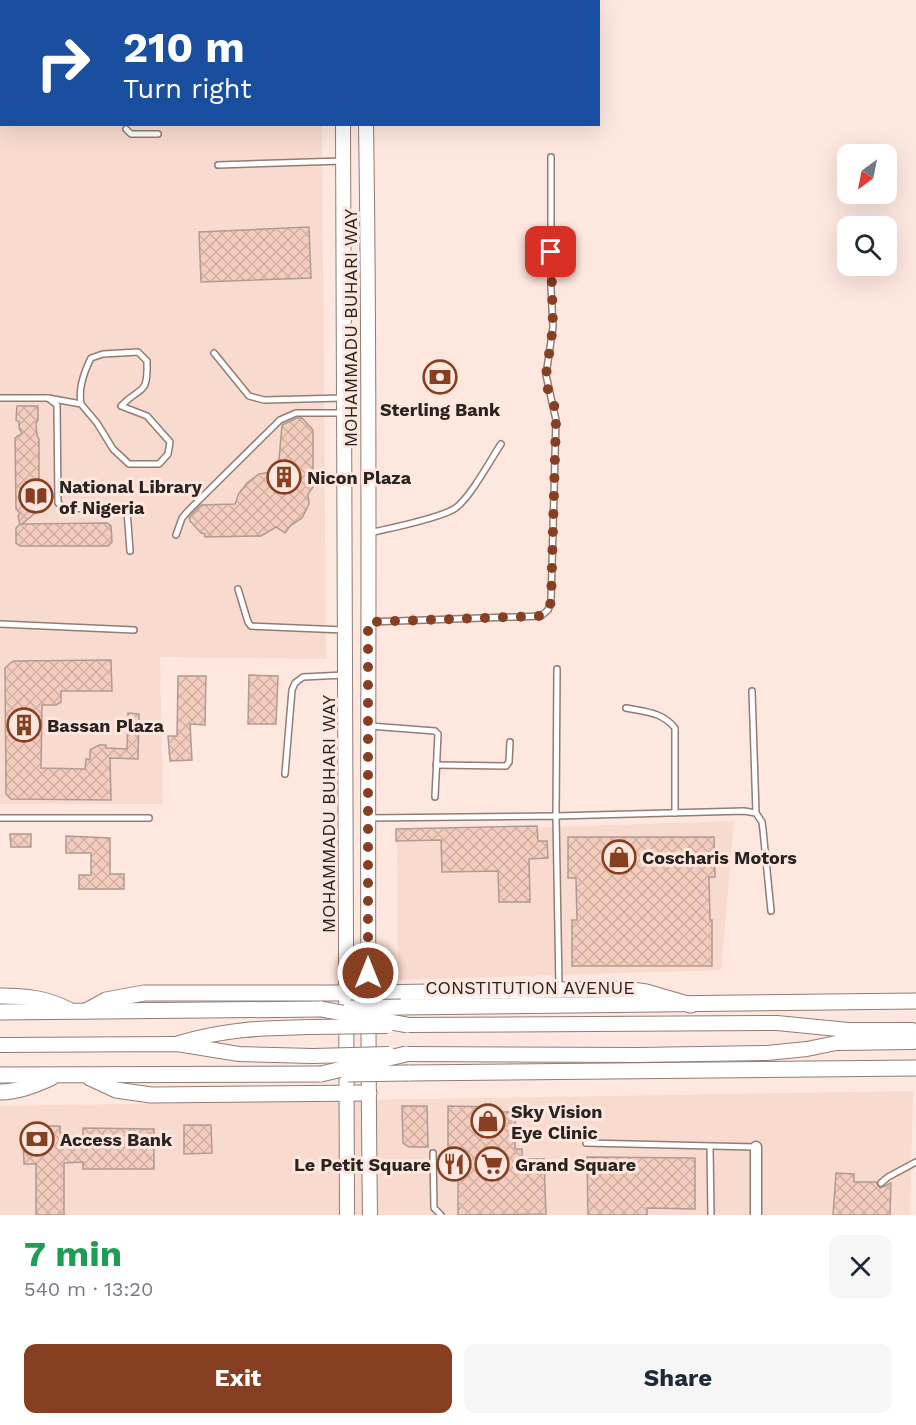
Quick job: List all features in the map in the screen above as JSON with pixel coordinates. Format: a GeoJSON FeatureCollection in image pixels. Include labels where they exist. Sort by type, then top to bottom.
{"type":"FeatureCollection","features":[{"type":"Feature","properties":{"kind":"main road","name":"MOHAMMADU BUHARI WAY"},"geometry":{"type":"LineString","coordinates":[[344,126],[347,1215]]}},
{"type":"Feature","properties":{"kind":"main road","name":"MOHAMMADU BUHARI WAY"},"geometry":{"type":"LineString","coordinates":[[366,126],[370,1215]]}},
{"type":"Feature","properties":{"kind":"main road"},"geometry":{"type":"LineString","coordinates":[[344,185],[367,186]]}},
{"type":"Feature","properties":{"kind":"main road"},"geometry":{"type":"LineString","coordinates":[[345,603],[368,604]]}},
{"type":"Feature","properties":{"kind":"main road"},"geometry":{"type":"LineString","coordinates":[[0,996],[38,998],[79,1011],[106,1000],[144,993],[368,993],[625,988],[692,1005]]}},
{"type":"Feature","properties":{"kind":"main road","name":"CONSTITUTION AVENUE"},"geometry":{"type":"LineString","coordinates":[[0,1012],[916,1001]]}},
{"type":"Feature","properties":{"kind":"main road"},"geometry":{"type":"LineString","coordinates":[[321,1009],[407,1026]]}},
{"type":"Feature","properties":{"kind":"main road","name":"CONSTITUTION AVENUE"},"geometry":{"type":"LineString","coordinates":[[0,1045],[177,1044],[239,1054],[313,1056],[637,1055],[790,1051],[836,1043],[913,1036],[777,1023],[310,1027],[234,1030],[209,1034],[177,1044]]}},
{"type":"Feature","properties":{"kind":"main road"},"geometry":{"type":"LineString","coordinates":[[321,1074],[406,1054]]}},
{"type":"Feature","properties":{"kind":"main road"},"geometry":{"type":"LineString","coordinates":[[0,1075],[408,1074],[916,1068]]}},
{"type":"Feature","properties":{"kind":"main road"},"geometry":{"type":"LineString","coordinates":[[0,1092],[28,1087],[58,1075]]}},
{"type":"Feature","properties":{"kind":"main road"},"geometry":{"type":"LineString","coordinates":[[84,1075],[116,1090],[150,1095],[369,1093]]}},
{"type":"Feature","properties":{"kind":"street"},"geometry":{"type":"LineString","coordinates":[[756,1147],[756,1215]]}},
{"type":"Feature","properties":{"kind":"lane"},"geometry":{"type":"LineString","coordinates":[[126,129],[131,134],[158,134]]}},
{"type":"Feature","properties":{"kind":"lane"},"geometry":{"type":"LineString","coordinates":[[368,622],[541,616],[548,610],[551,602],[556,420],[546,375],[553,327],[551,157]]}},
{"type":"Feature","properties":{"kind":"lane"},"geometry":{"type":"LineString","coordinates":[[218,165],[344,161]]}},
{"type":"Feature","properties":{"kind":"lane"},"geometry":{"type":"LineString","coordinates":[[0,398],[48,398],[81,404],[97,423],[113,449],[129,464],[159,464],[168,454],[170,442],[147,416],[121,406],[142,391],[147,380],[147,361],[138,352],[103,354],[91,358],[84,371],[79,396],[81,404]]}},
{"type":"Feature","properties":{"kind":"lane"},"geometry":{"type":"LineString","coordinates":[[214,353],[249,396],[264,400],[345,398]]}},
{"type":"Feature","properties":{"kind":"lane"},"geometry":{"type":"LineString","coordinates":[[48,398],[57,405],[58,503],[66,509],[118,507],[128,510],[130,551]]}},
{"type":"Feature","properties":{"kind":"lane"},"geometry":{"type":"LineString","coordinates":[[176,535],[178,526],[188,511],[280,420],[296,413],[345,413]]}},
{"type":"Feature","properties":{"kind":"lane"},"geometry":{"type":"LineString","coordinates":[[369,533],[456,508],[464,500],[501,444]]}},
{"type":"Feature","properties":{"kind":"lane"},"geometry":{"type":"LineString","coordinates":[[238,590],[251,626],[345,630]]}},
{"type":"Feature","properties":{"kind":"lane"},"geometry":{"type":"LineString","coordinates":[[0,624],[134,630]]}},
{"type":"Feature","properties":{"kind":"lane"},"geometry":{"type":"LineString","coordinates":[[557,669],[556,816],[559,990]]}},
{"type":"Feature","properties":{"kind":"lane"},"geometry":{"type":"LineString","coordinates":[[285,774],[292,690],[295,683],[303,677],[345,675]]}},
{"type":"Feature","properties":{"kind":"lane"},"geometry":{"type":"LineString","coordinates":[[752,691],[756,813],[764,830],[771,911]]}},
{"type":"Feature","properties":{"kind":"lane"},"geometry":{"type":"LineString","coordinates":[[626,708],[659,714],[675,728],[675,813]]}},
{"type":"Feature","properties":{"kind":"lane"},"geometry":{"type":"LineString","coordinates":[[368,726],[435,731],[438,734],[435,797]]}},
{"type":"Feature","properties":{"kind":"lane"},"geometry":{"type":"LineString","coordinates":[[436,765],[506,766],[509,762],[510,742]]}},
{"type":"Feature","properties":{"kind":"lane"},"geometry":{"type":"LineString","coordinates":[[368,818],[744,811],[756,813]]}},
{"type":"Feature","properties":{"kind":"lane"},"geometry":{"type":"LineString","coordinates":[[0,818],[149,818]]}},
{"type":"Feature","properties":{"kind":"lane"},"geometry":{"type":"LineString","coordinates":[[586,1143],[756,1147]]}},
{"type":"Feature","properties":{"kind":"lane"},"geometry":{"type":"LineString","coordinates":[[710,1146],[711,1215]]}},
{"type":"Feature","properties":{"kind":"lane"},"geometry":{"type":"LineString","coordinates":[[433,1153],[434,1208],[441,1215]]}},
{"type":"Feature","properties":{"kind":"lane"},"geometry":{"type":"LineString","coordinates":[[881,1182],[916,1162]]}},
{"type":"Feature","properties":{"kind":"shaded area"},"geometry":{"type":"Polygon","coordinates":[[[0,126],[322,126],[326,659],[160,657],[163,804],[0,804],[0,126]]]}},
{"type":"Feature","properties":{"kind":"shaded area"},"geometry":{"type":"Polygon","coordinates":[[[734,821],[721,970],[398,980],[397,832],[734,821]]]}},
{"type":"Feature","properties":{"kind":"shaded area"},"geometry":{"type":"Polygon","coordinates":[[[913,1091],[910,1215],[0,1215],[0,1106],[913,1091]]]}},
{"type":"Feature","properties":{"kind":"building"},"geometry":{"type":"Polygon","coordinates":[[[309,227],[311,278],[201,282],[199,232],[309,227]]]}},
{"type":"Feature","properties":{"kind":"building"},"geometry":{"type":"Polygon","coordinates":[[[17,406],[38,406],[36,423],[39,439],[39,510],[22,524],[107,523],[111,526],[112,542],[108,546],[20,546],[16,543],[16,528],[20,524],[18,516],[20,513],[16,509],[15,438],[22,433],[19,422],[16,420],[17,406]]]}},
{"type":"Feature","properties":{"kind":"building","name":"Nicon Plaza"},"geometry":{"type":"Polygon","coordinates":[[[302,418],[313,430],[313,487],[308,494],[309,504],[302,518],[291,525],[285,533],[276,527],[261,536],[205,537],[205,534],[201,533],[189,517],[201,505],[235,504],[239,493],[247,483],[259,474],[278,471],[282,425],[302,418]]]}},
{"type":"Feature","properties":{"kind":"building","name":"Bassan Plaza"},"geometry":{"type":"Polygon","coordinates":[[[111,660],[112,691],[61,691],[61,702],[56,705],[42,705],[41,768],[85,769],[86,759],[90,759],[90,750],[99,745],[106,745],[106,748],[127,749],[128,713],[139,714],[138,759],[110,758],[111,800],[11,799],[6,794],[5,668],[13,661],[111,660]]]}},
{"type":"Feature","properties":{"kind":"building"},"geometry":{"type":"Polygon","coordinates":[[[249,675],[278,676],[276,724],[248,724],[249,675]]]}},
{"type":"Feature","properties":{"kind":"building"},"geometry":{"type":"Polygon","coordinates":[[[178,676],[206,676],[205,725],[190,724],[192,760],[170,761],[168,736],[177,736],[178,676]]]}},
{"type":"Feature","properties":{"kind":"building"},"geometry":{"type":"Polygon","coordinates":[[[537,826],[538,841],[547,841],[548,858],[529,859],[530,902],[499,902],[498,871],[442,872],[441,840],[396,841],[396,829],[537,826]]]}},
{"type":"Feature","properties":{"kind":"building"},"geometry":{"type":"Polygon","coordinates":[[[10,834],[31,834],[31,847],[11,847],[10,834]]]}},
{"type":"Feature","properties":{"kind":"building"},"geometry":{"type":"Polygon","coordinates":[[[66,836],[110,838],[110,874],[124,874],[124,889],[79,889],[79,875],[91,875],[91,853],[66,853],[66,836]]]}},
{"type":"Feature","properties":{"kind":"building"},"geometry":{"type":"Polygon","coordinates":[[[568,837],[714,837],[715,877],[709,877],[712,966],[572,966],[572,920],[577,920],[576,878],[568,878],[568,837]]]}},
{"type":"Feature","properties":{"kind":"building"},"geometry":{"type":"Polygon","coordinates":[[[402,1106],[427,1106],[428,1147],[409,1147],[403,1143],[402,1106]]]}},
{"type":"Feature","properties":{"kind":"building","name":"Grand Square"},"geometry":{"type":"Polygon","coordinates":[[[448,1106],[495,1107],[495,1112],[515,1112],[515,1149],[522,1149],[522,1159],[544,1159],[546,1214],[458,1215],[458,1169],[439,1169],[439,1156],[448,1156],[448,1106]]]}},
{"type":"Feature","properties":{"kind":"building"},"geometry":{"type":"Polygon","coordinates":[[[184,1125],[211,1125],[212,1153],[184,1154],[184,1125]]]}},
{"type":"Feature","properties":{"kind":"building"},"geometry":{"type":"Polygon","coordinates":[[[36,1126],[60,1126],[60,1133],[63,1133],[64,1137],[83,1136],[83,1128],[154,1129],[154,1169],[83,1169],[83,1162],[64,1163],[64,1215],[36,1215],[36,1164],[24,1164],[23,1137],[32,1136],[32,1132],[37,1132],[36,1126]]]}},
{"type":"Feature","properties":{"kind":"building"},"geometry":{"type":"Polygon","coordinates":[[[587,1157],[695,1158],[695,1209],[647,1208],[647,1215],[588,1215],[587,1157]]]}},
{"type":"Feature","properties":{"kind":"building"},"geometry":{"type":"Polygon","coordinates":[[[836,1173],[854,1174],[854,1182],[876,1182],[880,1188],[891,1183],[890,1215],[833,1215],[836,1173]]]}},
{"type":"Feature","properties":{"kind":"place","name":"Sterling Bank"},"geometry":{"type":"Point","coordinates":[440,377]}},
{"type":"Feature","properties":{"kind":"place","name":"Nicon Plaza"},"geometry":{"type":"Point","coordinates":[284,477]}},
{"type":"Feature","properties":{"kind":"place","name":"National Library of Nigeria"},"geometry":{"type":"Point","coordinates":[36,496]}},
{"type":"Feature","properties":{"kind":"place","name":"Bassan Plaza"},"geometry":{"type":"Point","coordinates":[24,725]}},
{"type":"Feature","properties":{"kind":"place","name":"Coscharis Motors"},"geometry":{"type":"Point","coordinates":[619,857]}},
{"type":"Feature","properties":{"kind":"place","name":"Sky Vision Eye Clinic"},"geometry":{"type":"Point","coordinates":[488,1121]}},
{"type":"Feature","properties":{"kind":"place","name":"Access Bank"},"geometry":{"type":"Point","coordinates":[37,1139]}},
{"type":"Feature","properties":{"kind":"place","name":"Le Petit Square"},"geometry":{"type":"Point","coordinates":[454,1164]}},
{"type":"Feature","properties":{"kind":"place","name":"Grand Square"},"geometry":{"type":"Point","coordinates":[492,1164]}},
{"type":"Feature","properties":{"kind":"route"},"geometry":{"type":"LineString","coordinates":[[368,973],[368,622],[541,616],[548,610],[551,602],[556,420],[546,375],[553,327],[551,252]]}}]}
